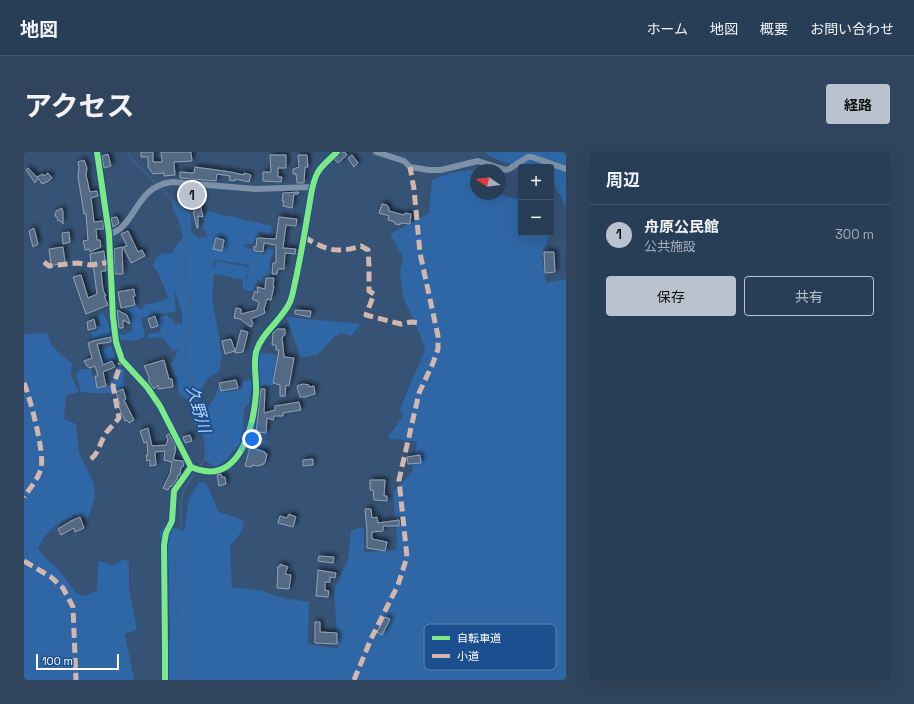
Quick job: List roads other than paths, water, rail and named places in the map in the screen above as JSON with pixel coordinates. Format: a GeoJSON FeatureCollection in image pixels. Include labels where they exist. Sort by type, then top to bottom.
{"type":"FeatureCollection","features":[{"type":"Feature","properties":{"kind":"street"},"geometry":{"type":"LineString","coordinates":[[97,152],[109,234],[113,316],[116,342],[120,355],[122,360],[147,387],[160,406],[192,467],[202,472],[215,471],[226,467],[241,453],[246,443],[253,417],[256,393],[257,349],[266,334],[290,302],[313,187],[318,172],[336,152]]}},
{"type":"Feature","properties":{"kind":"street"},"geometry":{"type":"LineString","coordinates":[[376,152],[404,161],[410,167],[429,170],[441,170],[478,161],[506,170],[528,157],[532,157],[566,169]]}},
{"type":"Feature","properties":{"kind":"street"},"geometry":{"type":"LineString","coordinates":[[109,234],[116,233],[123,227],[144,197],[151,190],[163,183],[173,182],[255,189],[313,187]]}},
{"type":"Feature","properties":{"kind":"street"},"geometry":{"type":"LineString","coordinates":[[165,680],[166,650],[164,545],[166,533],[172,520],[174,491],[192,467]]}},
{"type":"Feature","properties":{"kind":"waterway","name":"久野川"},"geometry":{"type":"LineString","coordinates":[[128,152],[132,160],[158,185]]}},
{"type":"Feature","properties":{"kind":"waterway","name":"久野川"},"geometry":{"type":"LineString","coordinates":[[161,188],[175,204],[185,219],[187,230],[186,278],[191,306],[186,347],[187,370],[205,425],[208,448],[206,457],[199,467]]}},
{"type":"Feature","properties":{"kind":"waterway","name":"久野川"},"geometry":{"type":"LineString","coordinates":[[188,680],[180,633],[175,567],[181,527],[181,503],[185,487],[197,470]]}},
{"type":"Feature","properties":{"kind":"place","name":"舟原公民館"},"geometry":{"type":"Point","coordinates":[192,195]}}]}
